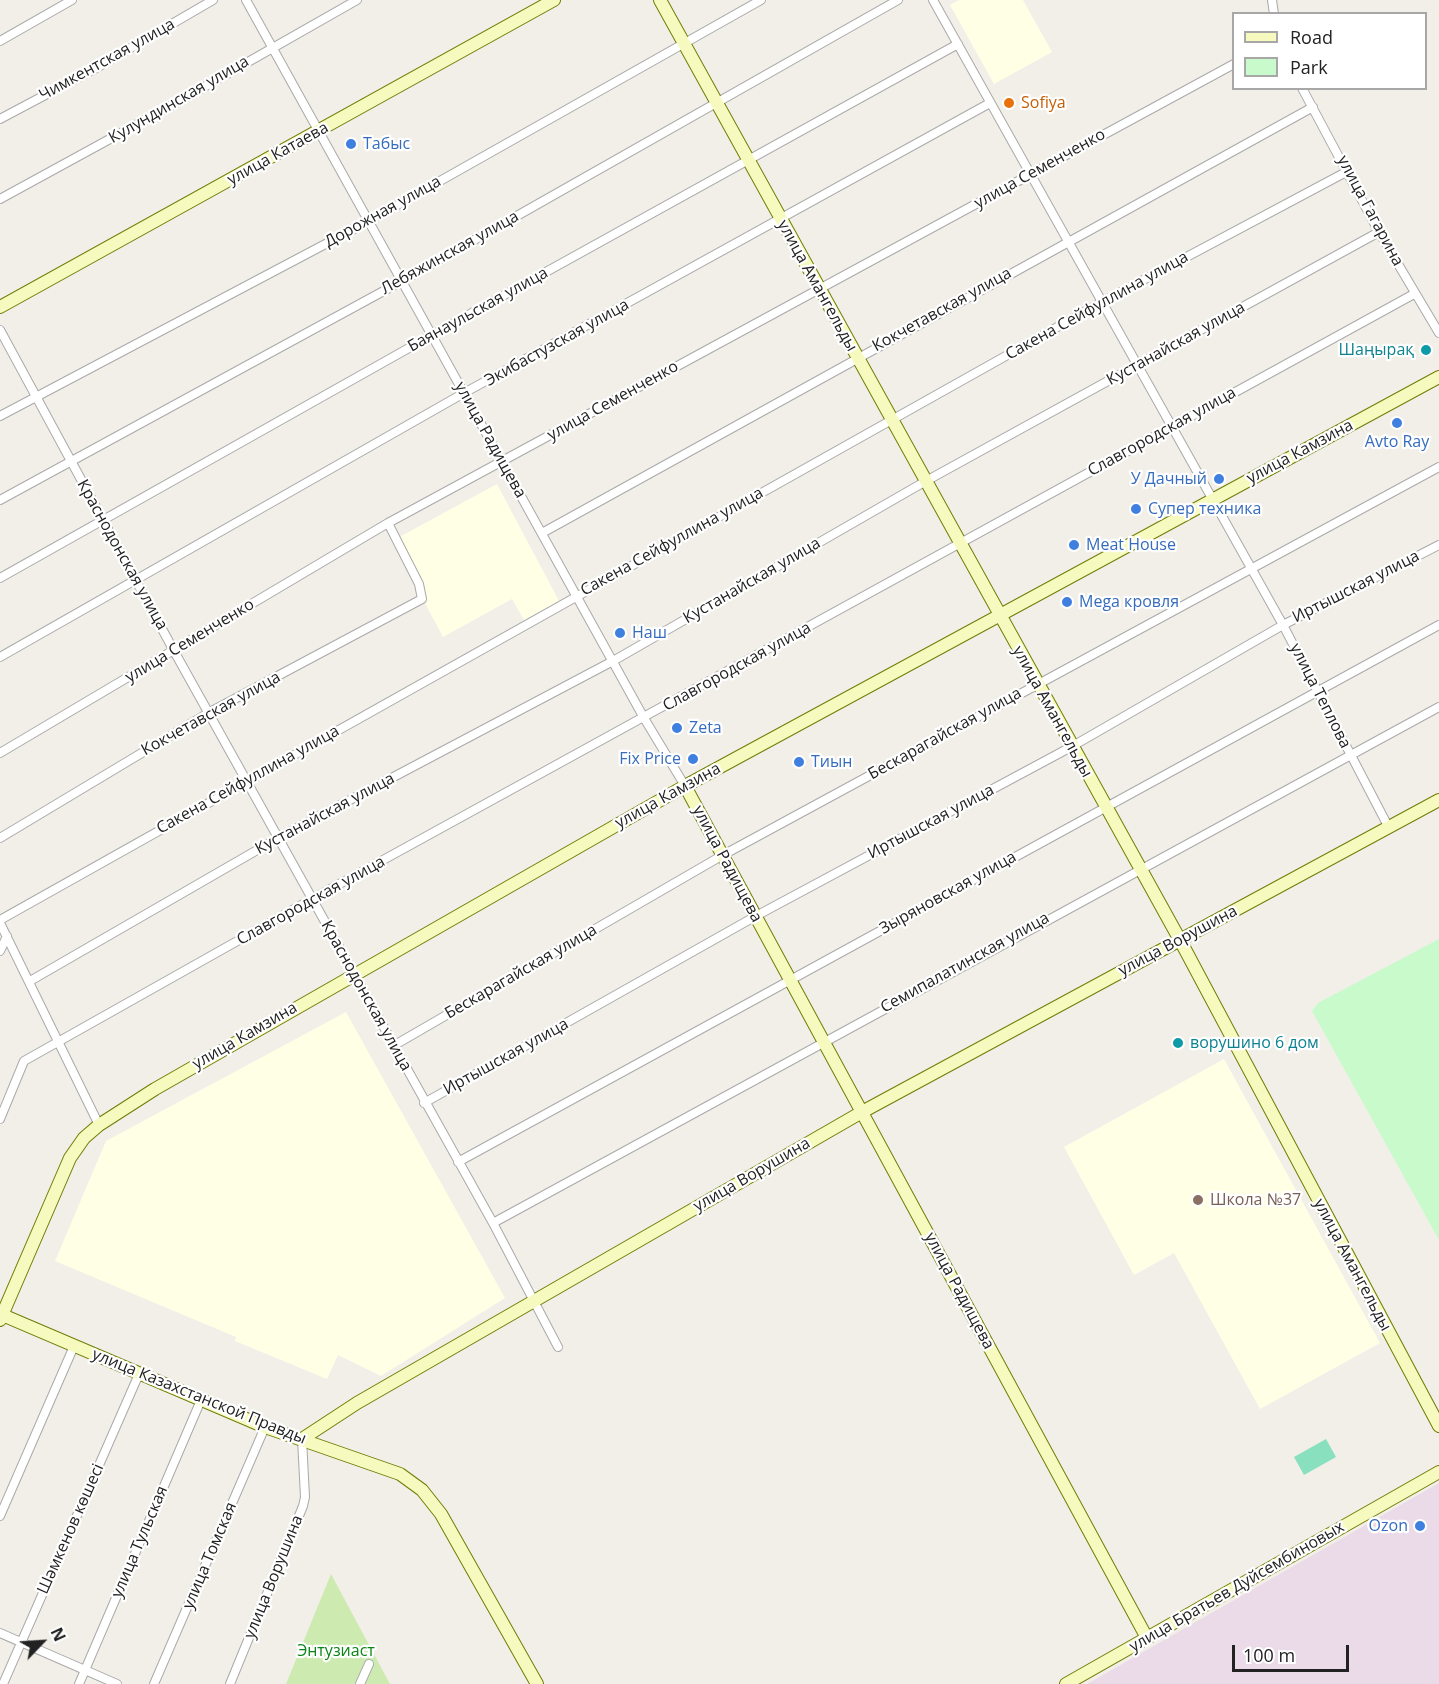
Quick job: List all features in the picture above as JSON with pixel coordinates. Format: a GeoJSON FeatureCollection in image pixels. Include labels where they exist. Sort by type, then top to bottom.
{"type":"FeatureCollection","features":[{"type":"Feature","properties":{"kind":"street"},"geometry":{"type":"LineString","coordinates":[[0,41],[72,0]]}},
{"type":"Feature","properties":{"kind":"street","name":"Чимкентская улица"},"geometry":{"type":"LineString","coordinates":[[0,119],[98,67],[213,0]]}},
{"type":"Feature","properties":{"kind":"street","name":"улица Радищева"},"geometry":{"type":"LineString","coordinates":[[246,0],[644,718],[723,855],[1147,1638]]}},
{"type":"Feature","properties":{"kind":"street","name":"Кулундинская улица"},"geometry":{"type":"LineString","coordinates":[[0,199],[357,0]]}},
{"type":"Feature","properties":{"kind":"street","name":"улица Катаева"},"geometry":{"type":"LineString","coordinates":[[0,307],[554,0]]}},
{"type":"Feature","properties":{"kind":"street","name":"улица Амангельды"},"geometry":{"type":"LineString","coordinates":[[660,0],[1036,685],[1179,940],[1439,1426]]}},
{"type":"Feature","properties":{"kind":"street","name":"Дорожная улица"},"geometry":{"type":"LineString","coordinates":[[0,416],[369,221],[761,0]]}},
{"type":"Feature","properties":{"kind":"street","name":"Лебяжинская улица"},"geometry":{"type":"LineString","coordinates":[[0,500],[402,281],[898,0]]}},
{"type":"Feature","properties":{"kind":"street","name":"улица Теплова"},"geometry":{"type":"LineString","coordinates":[[933,0],[1283,625],[1389,828]]}},
{"type":"Feature","properties":{"kind":"street","name":"Баянаульская улица"},"geometry":{"type":"LineString","coordinates":[[0,578],[432,335],[958,44]]}},
{"type":"Feature","properties":{"kind":"street","name":"улица Семенченко"},"geometry":{"type":"LineString","coordinates":[[0,753],[388,523],[1232,65]]}},
{"type":"Feature","properties":{"kind":"street","name":"улица Гагарина"},"geometry":{"type":"LineString","coordinates":[[1303,90],[1379,232],[1439,333]]}},
{"type":"Feature","properties":{"kind":"street","name":"Экибастузская улица"},"geometry":{"type":"LineString","coordinates":[[0,657],[464,393],[990,103]]}},
{"type":"Feature","properties":{"kind":"street","name":"Кокчетавская улица"},"geometry":{"type":"LineString","coordinates":[[542,533],[856,357],[1313,107]]}},
{"type":"Feature","properties":{"kind":"street","name":"Сакена Сейфуллина улица"},"geometry":{"type":"LineString","coordinates":[[0,921],[576,595],[1102,302],[1348,171]]}},
{"type":"Feature","properties":{"kind":"street","name":"Кустанайская улица"},"geometry":{"type":"LineString","coordinates":[[30,981],[278,838],[613,661],[926,481],[1379,232]]}},
{"type":"Feature","properties":{"kind":"street","name":"Славгородская улица"},"geometry":{"type":"LineString","coordinates":[[0,1119],[24,1061],[312,899],[1414,294]]}},
{"type":"Feature","properties":{"kind":"street","name":"Краснодонская улица"},"geometry":{"type":"LineString","coordinates":[[0,330],[174,651],[210,712],[424,1103],[493,1223],[558,1347]]}},
{"type":"Feature","properties":{"kind":"street","name":"улица Камзина"},"geometry":{"type":"LineString","coordinates":[[1,1316],[70,1158],[80,1143],[99,1125],[154,1089],[685,786],[1439,377]]}},
{"type":"Feature","properties":{"kind":"street","name":"Бескарагайская улица"},"geometry":{"type":"LineString","coordinates":[[393,1046],[723,855],[1250,567],[1439,467]]}},
{"type":"Feature","properties":{"kind":"street","name":"Кокчетавская улица"},"geometry":{"type":"LineString","coordinates":[[0,838],[210,712],[422,599],[423,595],[388,523]]}},
{"type":"Feature","properties":{"kind":"street","name":"Иртышская улица"},"geometry":{"type":"LineString","coordinates":[[424,1103],[756,916],[1071,747],[1283,625],[1439,544]]}},
{"type":"Feature","properties":{"kind":"street","name":"Зыряновская улица"},"geometry":{"type":"LineString","coordinates":[[458,1162],[1439,625]]}},
{"type":"Feature","properties":{"kind":"street","name":"Семипалатинская улица"},"geometry":{"type":"LineString","coordinates":[[493,1223],[1139,868],[1439,707]]}},
{"type":"Feature","properties":{"kind":"street","name":"улица Ворушина"},"geometry":{"type":"LineString","coordinates":[[230,1684],[303,1506],[305,1497],[302,1439],[357,1403],[862,1112],[1439,800]]}},
{"type":"Feature","properties":{"kind":"street"},"geometry":{"type":"LineString","coordinates":[[0,921],[99,1125]]}},
{"type":"Feature","properties":{"kind":"street"},"geometry":{"type":"LineString","coordinates":[[0,951],[7,936]]}},
{"type":"Feature","properties":{"kind":"street","name":"улица Казахстанской Правды"},"geometry":{"type":"LineString","coordinates":[[1,1316],[265,1427],[400,1474],[422,1490],[441,1514],[537,1684]]}},
{"type":"Feature","properties":{"kind":"street"},"geometry":{"type":"LineString","coordinates":[[0,1516],[74,1346]]}},
{"type":"Feature","properties":{"kind":"street","name":"Шәмкенов көшесі"},"geometry":{"type":"LineString","coordinates":[[3,1684],[139,1374]]}},
{"type":"Feature","properties":{"kind":"street","name":"улица Тульская"},"geometry":{"type":"LineString","coordinates":[[79,1684],[201,1400]]}},
{"type":"Feature","properties":{"kind":"street","name":"улица Томская"},"geometry":{"type":"LineString","coordinates":[[154,1684],[265,1427]]}},
{"type":"Feature","properties":{"kind":"street","name":"улица Братьев Дуйсембиновых"},"geometry":{"type":"LineString","coordinates":[[1066,1684],[1439,1472]]}},
{"type":"Feature","properties":{"kind":"street"},"geometry":{"type":"LineString","coordinates":[[0,1633],[117,1684]]}},
{"type":"Feature","properties":{"kind":"street"},"geometry":{"type":"LineString","coordinates":[[360,1684],[369,1664]]}},
{"type":"Feature","properties":{"kind":"shaded area"},"geometry":{"type":"Polygon","coordinates":[[[959,0],[1023,0],[1052,52],[994,84],[950,5],[959,0]]]}},
{"type":"Feature","properties":{"kind":"shaded area"},"geometry":{"type":"Polygon","coordinates":[[[497,484],[559,601],[524,620],[512,599],[443,637],[392,541],[497,484]]]}},
{"type":"Feature","properties":{"kind":"shaded area"},"geometry":{"type":"Polygon","coordinates":[[[346,1012],[505,1298],[381,1376],[338,1355],[327,1379],[235,1341],[236,1337],[55,1261],[106,1141],[346,1012]]]}},
{"type":"Feature","properties":{"kind":"shaded area","name":"Школа №37"},"geometry":{"type":"Polygon","coordinates":[[[1224,1059],[1380,1343],[1260,1409],[1174,1253],[1134,1275],[1064,1147],[1224,1059]]]}},
{"type":"Feature","properties":{"kind":"shaded area"},"geometry":{"type":"Polygon","coordinates":[[[1439,1483],[1439,1684],[1087,1684],[1439,1483]]]}},
{"type":"Feature","properties":{"kind":"green space"},"geometry":{"type":"Polygon","coordinates":[[[1439,939],[1439,1240],[1312,1011],[1318,1003],[1439,939]]]}},
{"type":"Feature","properties":{"kind":"green space"},"geometry":{"type":"Polygon","coordinates":[[[1326,1439],[1336,1457],[1304,1475],[1294,1457],[1326,1439]]]}},
{"type":"Feature","properties":{"kind":"green space","name":"Энтузиаст"},"geometry":{"type":"Polygon","coordinates":[[[331,1574],[390,1684],[286,1684],[331,1574]]]}},
{"type":"Feature","properties":{"kind":"place","name":"Sofiya"},"geometry":{"type":"Point","coordinates":[1009,103]}},
{"type":"Feature","properties":{"kind":"place","name":"Табыс"},"geometry":{"type":"Point","coordinates":[351,144]}},
{"type":"Feature","properties":{"kind":"place","name":"Шаңырақ"},"geometry":{"type":"Point","coordinates":[1426,350]}},
{"type":"Feature","properties":{"kind":"place","name":"Avto Ray"},"geometry":{"type":"Point","coordinates":[1397,423]}},
{"type":"Feature","properties":{"kind":"place","name":"У Дачный"},"geometry":{"type":"Point","coordinates":[1219,479]}},
{"type":"Feature","properties":{"kind":"place","name":"Супер техника"},"geometry":{"type":"Point","coordinates":[1136,509]}},
{"type":"Feature","properties":{"kind":"place","name":"Meat House"},"geometry":{"type":"Point","coordinates":[1074,545]}},
{"type":"Feature","properties":{"kind":"place","name":"Mega кровля"},"geometry":{"type":"Point","coordinates":[1067,602]}},
{"type":"Feature","properties":{"kind":"place","name":"Наш"},"geometry":{"type":"Point","coordinates":[620,633]}},
{"type":"Feature","properties":{"kind":"place","name":"Zeta"},"geometry":{"type":"Point","coordinates":[677,728]}},
{"type":"Feature","properties":{"kind":"place","name":"Fix Price"},"geometry":{"type":"Point","coordinates":[693,759]}},
{"type":"Feature","properties":{"kind":"place","name":"Тиын"},"geometry":{"type":"Point","coordinates":[799,762]}},
{"type":"Feature","properties":{"kind":"place","name":"ворушино 6 дом"},"geometry":{"type":"Point","coordinates":[1178,1043]}},
{"type":"Feature","properties":{"kind":"place","name":"Школа №37"},"geometry":{"type":"Point","coordinates":[1198,1200]}},
{"type":"Feature","properties":{"kind":"place","name":"Ozon"},"geometry":{"type":"Point","coordinates":[1420,1526]}}]}
